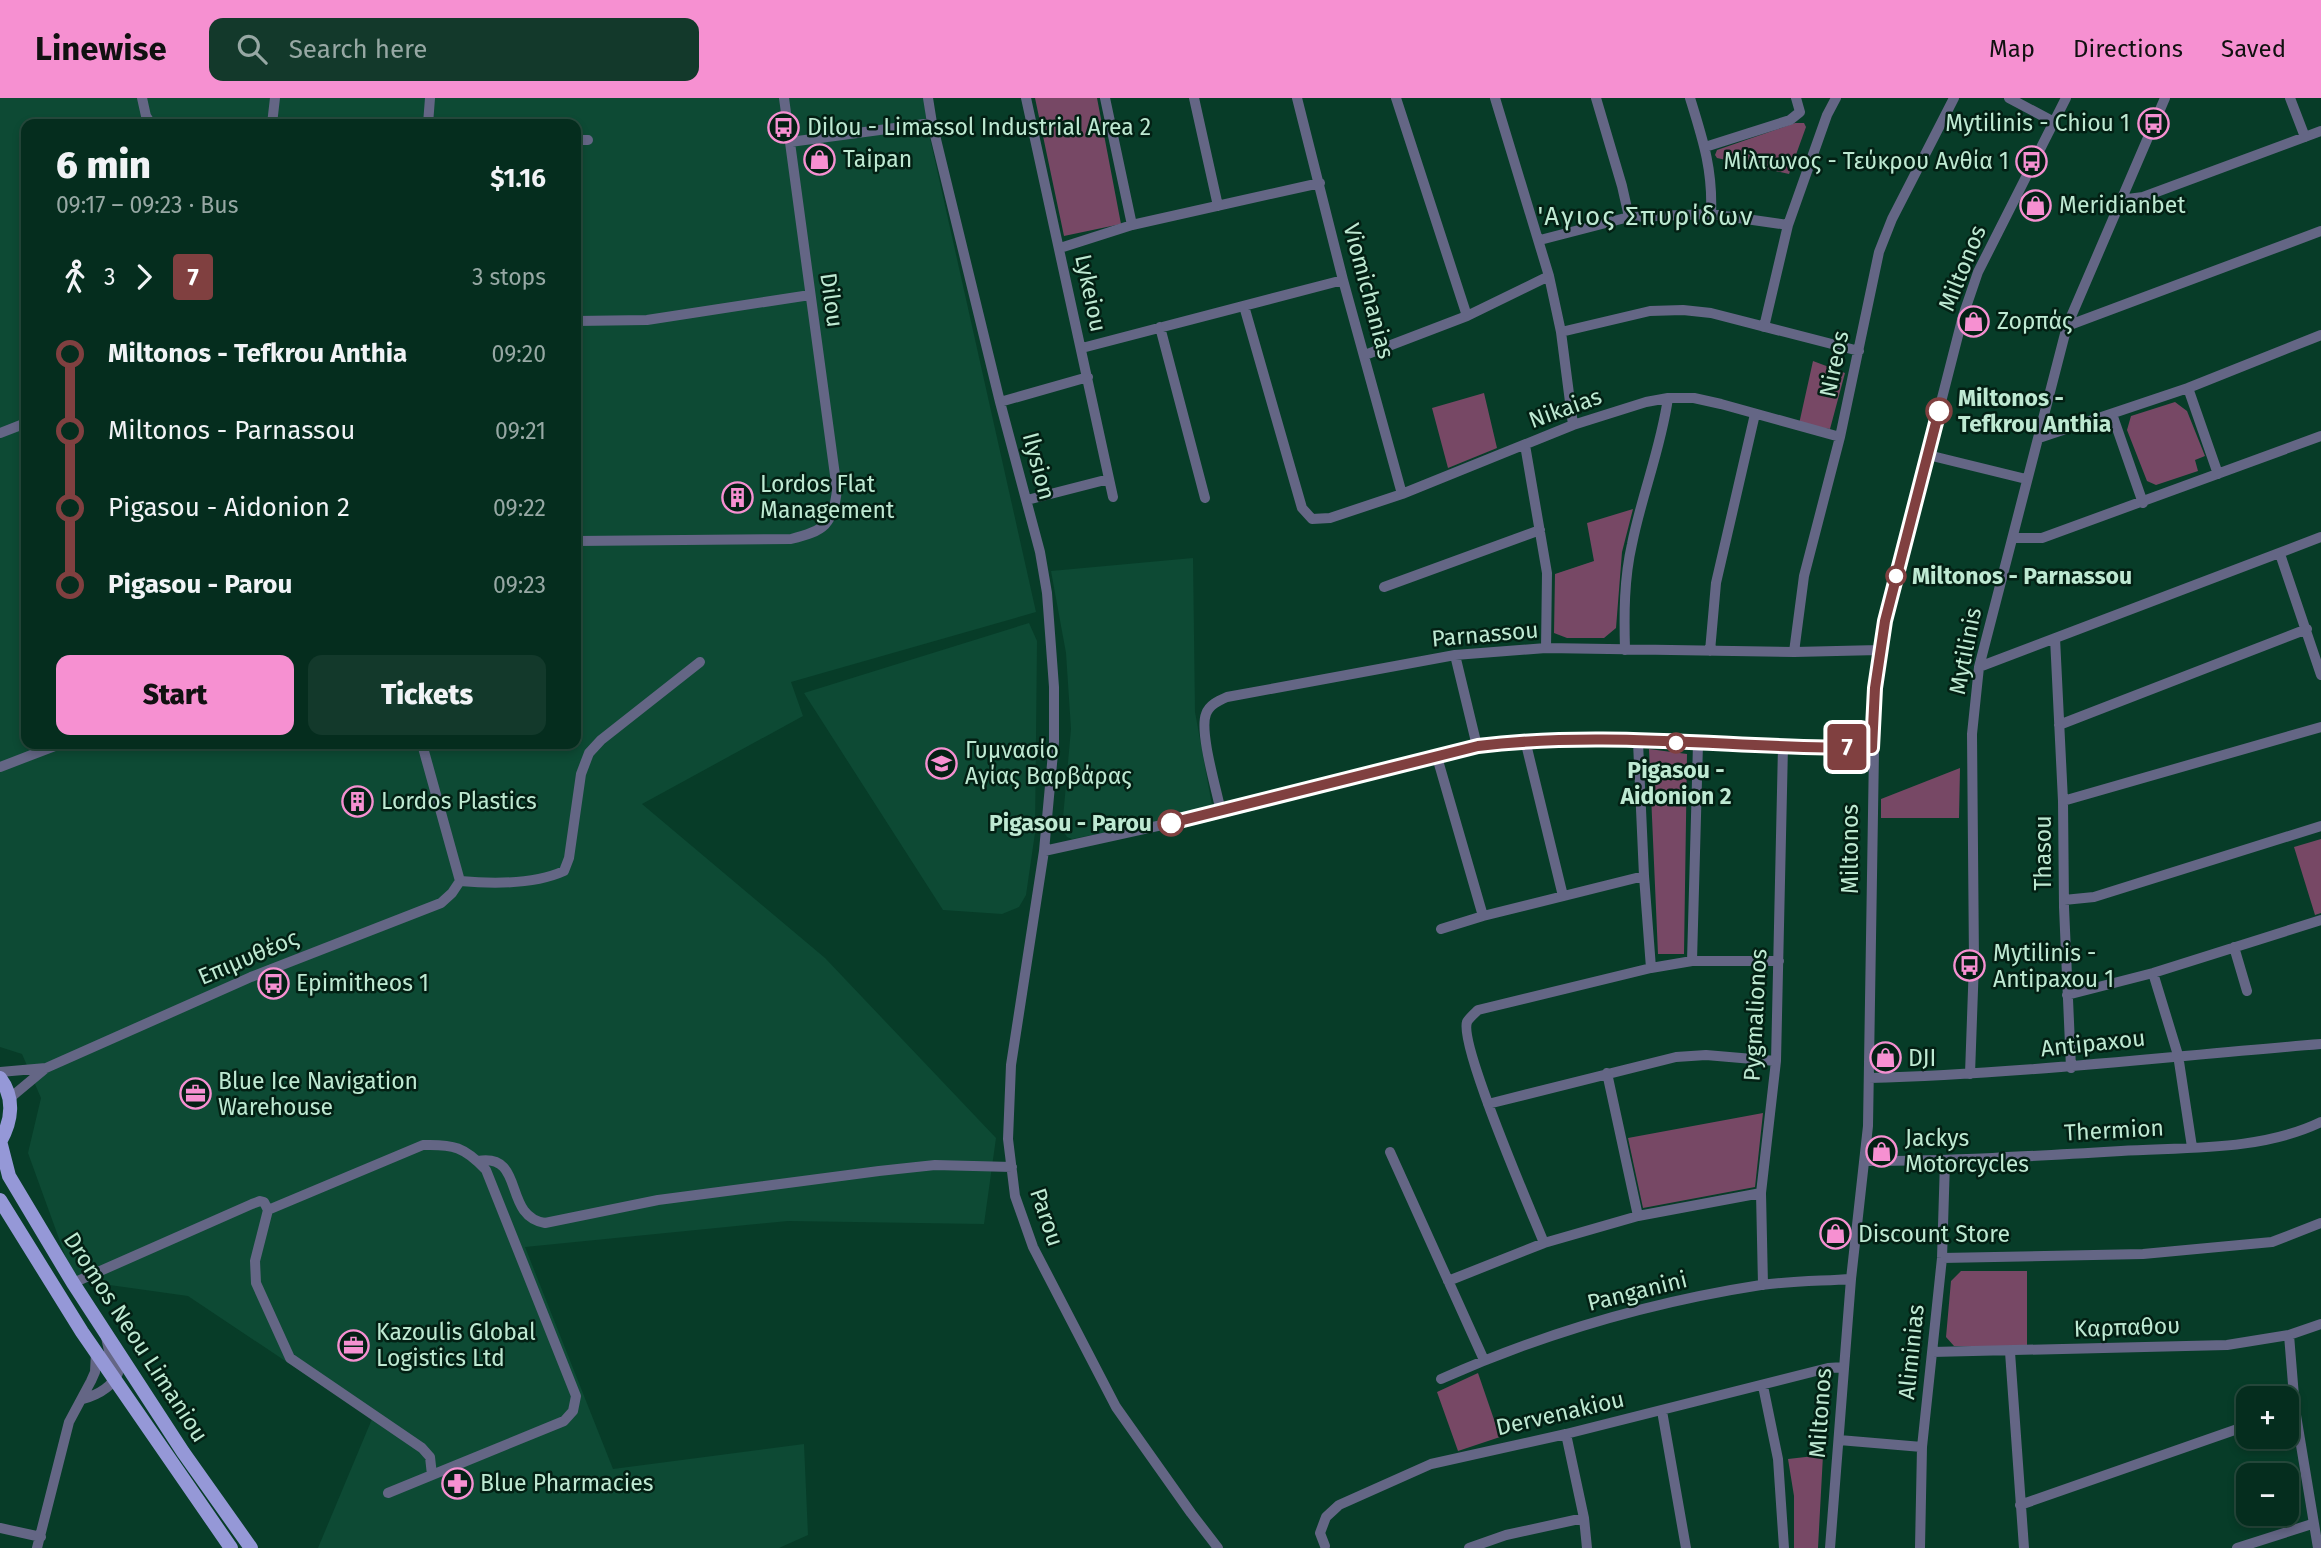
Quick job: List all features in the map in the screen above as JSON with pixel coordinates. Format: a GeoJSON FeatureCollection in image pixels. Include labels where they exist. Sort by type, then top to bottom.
{"type":"FeatureCollection","features":[{"type":"Feature","properties":{"kind":"main road"},"geometry":{"type":"LineString","coordinates":[[0,1078],[9,1098],[11,1113],[8,1128],[0,1141]]}},
{"type":"Feature","properties":{"kind":"main road","name":"Dromos Neou Limaniou"},"geometry":{"type":"LineString","coordinates":[[0,1141],[9,1176],[106,1337],[251,1548]]}},
{"type":"Feature","properties":{"kind":"main road","name":"Dromos Neou Limaniou"},"geometry":{"type":"LineString","coordinates":[[0,1200],[96,1352],[231,1548]]}},
{"type":"Feature","properties":{"kind":"street"},"geometry":{"type":"LineString","coordinates":[[142,98],[148,119]]}},
{"type":"Feature","properties":{"kind":"street"},"geometry":{"type":"LineString","coordinates":[[273,119],[275,98]]}},
{"type":"Feature","properties":{"kind":"street"},"geometry":{"type":"LineString","coordinates":[[428,119],[430,98]]}},
{"type":"Feature","properties":{"kind":"street","name":"Dilou"},"geometry":{"type":"LineString","coordinates":[[581,541],[791,539],[817,533],[828,523],[835,509],[837,490],[784,98]]}},
{"type":"Feature","properties":{"kind":"street","name":"Ilysion"},"geometry":{"type":"LineString","coordinates":[[928,98],[1000,402],[1027,500],[1047,593],[1054,687],[1054,742],[1044,852]]}},
{"type":"Feature","properties":{"kind":"street","name":"Lykeiou"},"geometry":{"type":"LineString","coordinates":[[1026,98],[1113,497]]}},
{"type":"Feature","properties":{"kind":"street"},"geometry":{"type":"LineString","coordinates":[[1105,98],[1132,225]]}},
{"type":"Feature","properties":{"kind":"street"},"geometry":{"type":"LineString","coordinates":[[1194,98],[1218,206]]}},
{"type":"Feature","properties":{"kind":"street","name":"Viomichanias"},"geometry":{"type":"LineString","coordinates":[[1297,98],[1383,432],[1402,494]]}},
{"type":"Feature","properties":{"kind":"street"},"geometry":{"type":"LineString","coordinates":[[1396,98],[1467,316]]}},
{"type":"Feature","properties":{"kind":"street"},"geometry":{"type":"LineString","coordinates":[[1495,98],[1549,276],[1561,332],[1573,425]]}},
{"type":"Feature","properties":{"kind":"street"},"geometry":{"type":"LineString","coordinates":[[1596,98],[1629,217]]}},
{"type":"Feature","properties":{"kind":"street"},"geometry":{"type":"LineString","coordinates":[[1690,98],[1705,147],[1713,186],[1711,214]]}},
{"type":"Feature","properties":{"kind":"street"},"geometry":{"type":"LineString","coordinates":[[1705,147],[1790,120],[1800,111],[1796,98]]}},
{"type":"Feature","properties":{"kind":"street"},"geometry":{"type":"LineString","coordinates":[[1764,327],[1788,225],[1836,98]]}},
{"type":"Feature","properties":{"kind":"street","name":"Nireos"},"geometry":{"type":"LineString","coordinates":[[1794,652],[1804,576],[1840,438],[1879,252],[1954,98]]}},
{"type":"Feature","properties":{"kind":"street"},"geometry":{"type":"LineString","coordinates":[[2009,98],[2054,122]]}},
{"type":"Feature","properties":{"kind":"street","name":"Miltonos"},"geometry":{"type":"LineString","coordinates":[[1830,1548],[1870,1078],[1872,748],[1879,650],[1963,316],[1978,272],[2066,98]]}},
{"type":"Feature","properties":{"kind":"street","name":"Mytilinis"},"geometry":{"type":"LineString","coordinates":[[1970,1074],[1974,962],[1972,734],[1979,667],[2067,326],[2165,98]]}},
{"type":"Feature","properties":{"kind":"street"},"geometry":{"type":"LineString","coordinates":[[2290,98],[2305,138]]}},
{"type":"Feature","properties":{"kind":"street"},"geometry":{"type":"LineString","coordinates":[[790,142],[932,123]]}},
{"type":"Feature","properties":{"kind":"street"},"geometry":{"type":"LineString","coordinates":[[2120,200],[2143,197],[2321,131]]}},
{"type":"Feature","properties":{"kind":"street"},"geometry":{"type":"LineString","coordinates":[[581,140],[588,140]]}},
{"type":"Feature","properties":{"kind":"street"},"geometry":{"type":"LineString","coordinates":[[1060,248],[1132,225],[1320,183]]}},
{"type":"Feature","properties":{"kind":"street"},"geometry":{"type":"LineString","coordinates":[[1540,240],[1629,217],[1711,214],[1788,225]]}},
{"type":"Feature","properties":{"kind":"street"},"geometry":{"type":"LineString","coordinates":[[2067,326],[2321,231]]}},
{"type":"Feature","properties":{"kind":"street"},"geometry":{"type":"LineString","coordinates":[[1365,355],[1467,316],[1549,276]]}},
{"type":"Feature","properties":{"kind":"street"},"geometry":{"type":"LineString","coordinates":[[1082,348],[1343,280]]}},
{"type":"Feature","properties":{"kind":"street"},"geometry":{"type":"LineString","coordinates":[[581,321],[647,320],[810,295]]}},
{"type":"Feature","properties":{"kind":"street","name":"Nikaias"},"geometry":{"type":"LineString","coordinates":[[1244,306],[1302,509],[1312,519],[1330,518],[1402,494],[1573,425],[1646,401],[1694,398],[1840,438]]}},
{"type":"Feature","properties":{"kind":"street"},"geometry":{"type":"LineString","coordinates":[[1561,332],[1650,311],[1683,310],[1711,313],[1859,351]]}},
{"type":"Feature","properties":{"kind":"street"},"geometry":{"type":"LineString","coordinates":[[1160,327],[1205,498]]}},
{"type":"Feature","properties":{"kind":"street"},"geometry":{"type":"LineString","coordinates":[[2039,438],[2188,388],[2321,335]]}},
{"type":"Feature","properties":{"kind":"street"},"geometry":{"type":"LineString","coordinates":[[1000,402],[1088,377]]}},
{"type":"Feature","properties":{"kind":"street"},"geometry":{"type":"LineString","coordinates":[[2188,388],[2218,474]]}},
{"type":"Feature","properties":{"kind":"street"},"geometry":{"type":"LineString","coordinates":[[1625,650],[1624,602],[1632,544],[1663,430],[1668,398]]}},
{"type":"Feature","properties":{"kind":"street"},"geometry":{"type":"LineString","coordinates":[[1710,651],[1716,583],[1755,414]]}},
{"type":"Feature","properties":{"kind":"street"},"geometry":{"type":"LineString","coordinates":[[2112,414],[2143,503]]}},
{"type":"Feature","properties":{"kind":"street"},"geometry":{"type":"LineString","coordinates":[[0,433],[21,425]]}},
{"type":"Feature","properties":{"kind":"street"},"geometry":{"type":"LineString","coordinates":[[2013,538],[2042,538],[2321,436]]}},
{"type":"Feature","properties":{"kind":"street"},"geometry":{"type":"LineString","coordinates":[[1525,445],[1547,573],[1546,649]]}},
{"type":"Feature","properties":{"kind":"street"},"geometry":{"type":"LineString","coordinates":[[1928,456],[2026,479]]}},
{"type":"Feature","properties":{"kind":"street"},"geometry":{"type":"LineString","coordinates":[[1027,500],[1109,478]]}},
{"type":"Feature","properties":{"kind":"street"},"geometry":{"type":"LineString","coordinates":[[1384,587],[1539,530]]}},
{"type":"Feature","properties":{"kind":"street"},"geometry":{"type":"LineString","coordinates":[[1979,667],[2321,537]]}},
{"type":"Feature","properties":{"kind":"street"},"geometry":{"type":"LineString","coordinates":[[2280,554],[2321,675]]}},
{"type":"Feature","properties":{"kind":"street"},"geometry":{"type":"LineString","coordinates":[[2059,724],[2307,629]]}},
{"type":"Feature","properties":{"kind":"street","name":"Thasou"},"geometry":{"type":"LineString","coordinates":[[2055,638],[2071,1068]]}},
{"type":"Feature","properties":{"kind":"street","name":"Parnassou"},"geometry":{"type":"LineString","coordinates":[[1221,812],[1204,728],[1206,713],[1214,703],[1227,697],[1455,655],[1546,649],[1794,652],[1879,650]]}},
{"type":"Feature","properties":{"kind":"street"},"geometry":{"type":"LineString","coordinates":[[1455,655],[1478,746]]}},
{"type":"Feature","properties":{"kind":"street"},"geometry":{"type":"LineString","coordinates":[[423,749],[460,881],[484,883],[543,878],[564,871],[569,858],[581,774],[589,752],[700,662]]}},
{"type":"Feature","properties":{"kind":"street"},"geometry":{"type":"LineString","coordinates":[[2063,801],[2321,727]]}},
{"type":"Feature","properties":{"kind":"street"},"geometry":{"type":"LineString","coordinates":[[1044,852],[1221,812],[1478,746],[1525,740],[1575,738],[1872,748]]}},
{"type":"Feature","properties":{"kind":"street"},"geometry":{"type":"LineString","coordinates":[[1525,740],[1563,896]]}},
{"type":"Feature","properties":{"kind":"street"},"geometry":{"type":"LineString","coordinates":[[1638,742],[1651,968]]}},
{"type":"Feature","properties":{"kind":"street"},"geometry":{"type":"LineString","coordinates":[[1692,961],[1698,744]]}},
{"type":"Feature","properties":{"kind":"street","name":"Pygmalionos"},"geometry":{"type":"LineString","coordinates":[[1763,1285],[1761,1193],[1776,1061],[1783,746]]}},
{"type":"Feature","properties":{"kind":"street"},"geometry":{"type":"LineString","coordinates":[[0,767],[47,749]]}},
{"type":"Feature","properties":{"kind":"street"},"geometry":{"type":"LineString","coordinates":[[1437,757],[1483,916]]}},
{"type":"Feature","properties":{"kind":"street"},"geometry":{"type":"LineString","coordinates":[[2064,900],[2094,897],[2321,826]]}},
{"type":"Feature","properties":{"kind":"street","name":"Parou"},"geometry":{"type":"LineString","coordinates":[[1044,852],[1012,1065],[1008,1139],[1016,1196],[1033,1247],[1110,1395],[1218,1548]]}},
{"type":"Feature","properties":{"kind":"street"},"geometry":{"type":"LineString","coordinates":[[1441,929],[1644,876]]}},
{"type":"Feature","properties":{"kind":"street","name":"Επιμυθέος"},"geometry":{"type":"LineString","coordinates":[[46,1068],[251,977],[441,902],[452,893],[460,881]]}},
{"type":"Feature","properties":{"kind":"street"},"geometry":{"type":"LineString","coordinates":[[2067,995],[2153,973],[2321,920]]}},
{"type":"Feature","properties":{"kind":"street"},"geometry":{"type":"LineString","coordinates":[[2234,947],[2247,991]]}},
{"type":"Feature","properties":{"kind":"street"},"geometry":{"type":"LineString","coordinates":[[1544,1243],[1488,1104],[1466,1036],[1467,1022],[1478,1010],[1651,968],[1692,961],[1779,961]]}},
{"type":"Feature","properties":{"kind":"street"},"geometry":{"type":"LineString","coordinates":[[2153,973],[2178,1055],[2192,1147]]}},
{"type":"Feature","properties":{"kind":"street","name":"Antipaxou"},"geometry":{"type":"LineString","coordinates":[[1870,1078],[2071,1068],[2178,1055],[2321,1044]]}},
{"type":"Feature","properties":{"kind":"street"},"geometry":{"type":"LineString","coordinates":[[1488,1104],[1676,1057],[1706,1055],[1776,1061]]}},
{"type":"Feature","properties":{"kind":"street"},"geometry":{"type":"LineString","coordinates":[[0,1072],[46,1068]]}},
{"type":"Feature","properties":{"kind":"street"},"geometry":{"type":"LineString","coordinates":[[9,1098],[46,1068]]}},
{"type":"Feature","properties":{"kind":"street"},"geometry":{"type":"LineString","coordinates":[[1607,1073],[1638,1216]]}},
{"type":"Feature","properties":{"kind":"street","name":"Thermion"},"geometry":{"type":"LineString","coordinates":[[1865,1161],[1945,1161],[2192,1147],[2260,1141],[2302,1131],[2321,1122]]}},
{"type":"Feature","properties":{"kind":"street"},"geometry":{"type":"LineString","coordinates":[[268,1210],[423,1145],[446,1144],[471,1153],[486,1170],[576,1396],[573,1411],[564,1421],[388,1493]]}},
{"type":"Feature","properties":{"kind":"street"},"geometry":{"type":"LineString","coordinates":[[1390,1152],[1485,1360]]}},
{"type":"Feature","properties":{"kind":"street"},"geometry":{"type":"LineString","coordinates":[[478,1161],[498,1163],[507,1171],[523,1213],[533,1221],[545,1223],[658,1200],[879,1171],[935,1166],[1012,1167]]}},
{"type":"Feature","properties":{"kind":"street","name":"Aliminias"},"geometry":{"type":"LineString","coordinates":[[1920,1548],[1922,1447],[1942,1258],[1945,1161]]}},
{"type":"Feature","properties":{"kind":"street"},"geometry":{"type":"LineString","coordinates":[[1448,1281],[1544,1243],[1638,1216],[1761,1193]]}},
{"type":"Feature","properties":{"kind":"street"},"geometry":{"type":"LineString","coordinates":[[73,1283],[260,1200],[264,1202],[268,1210],[255,1261],[256,1283],[290,1358],[422,1448],[430,1457],[432,1475]]}},
{"type":"Feature","properties":{"kind":"street"},"geometry":{"type":"LineString","coordinates":[[1942,1258],[2121,1255],[2272,1242],[2321,1223]]}},
{"type":"Feature","properties":{"kind":"street","name":"Panganini"},"geometry":{"type":"LineString","coordinates":[[1441,1379],[1568,1329],[1678,1301],[1763,1285],[1851,1279]]}},
{"type":"Feature","properties":{"kind":"street","name":"Καρπαθου"},"geometry":{"type":"LineString","coordinates":[[1932,1352],[2227,1345],[2289,1335],[2321,1324]]}},
{"type":"Feature","properties":{"kind":"street"},"geometry":{"type":"LineString","coordinates":[[2289,1335],[2290,1386]]}},
{"type":"Feature","properties":{"kind":"street"},"geometry":{"type":"LineString","coordinates":[[83,1399],[95,1395],[115,1380],[118,1373],[108,1351],[106,1337]]}},
{"type":"Feature","properties":{"kind":"street"},"geometry":{"type":"LineString","coordinates":[[37,1548],[69,1422],[95,1372],[96,1352]]}},
{"type":"Feature","properties":{"kind":"street"},"geometry":{"type":"LineString","coordinates":[[2010,1352],[2024,1548]]}},
{"type":"Feature","properties":{"kind":"street","name":"Dervenakiou"},"geometry":{"type":"LineString","coordinates":[[1325,1546],[1320,1533],[1326,1517],[1339,1505],[1431,1464],[1662,1411],[1828,1368],[1844,1367]]}},
{"type":"Feature","properties":{"kind":"street"},"geometry":{"type":"LineString","coordinates":[[1763,1386],[1778,1459],[1784,1548]]}},
{"type":"Feature","properties":{"kind":"street"},"geometry":{"type":"LineString","coordinates":[[1662,1411],[1686,1548]]}},
{"type":"Feature","properties":{"kind":"street"},"geometry":{"type":"LineString","coordinates":[[2020,1505],[2236,1430]]}},
{"type":"Feature","properties":{"kind":"street"},"geometry":{"type":"LineString","coordinates":[[1566,1434],[1584,1518],[1587,1548]]}},
{"type":"Feature","properties":{"kind":"street"},"geometry":{"type":"LineString","coordinates":[[1839,1440],[1922,1447]]}},
{"type":"Feature","properties":{"kind":"street"},"geometry":{"type":"LineString","coordinates":[[2298,1449],[2318,1548]]}},
{"type":"Feature","properties":{"kind":"street"},"geometry":{"type":"LineString","coordinates":[[1469,1548],[1506,1535],[1584,1518]]}},
{"type":"Feature","properties":{"kind":"street"},"geometry":{"type":"LineString","coordinates":[[2237,1548],[2312,1524]]}},
{"type":"Feature","properties":{"kind":"street"},"geometry":{"type":"LineString","coordinates":[[0,1528],[41,1537]]}},
{"type":"Feature","properties":{"kind":"shaded area"},"geometry":{"type":"Polygon","coordinates":[[[0,98],[924,98],[927,125],[1036,612],[791,682],[803,716],[642,804],[825,958],[996,1138],[984,1224],[788,1221],[525,1247],[613,1469],[804,1444],[808,1535],[779,1548],[318,1548],[372,1419],[188,1296],[74,1280],[28,1153],[41,1098],[22,1054],[0,1047],[0,98]]]}},
{"type":"Feature","properties":{"kind":"shaded area"},"geometry":{"type":"Polygon","coordinates":[[[1035,98],[1097,98],[1121,224],[1064,236],[1035,98]]]}},
{"type":"Feature","properties":{"kind":"shaded area"},"geometry":{"type":"Polygon","coordinates":[[[1795,123],[1804,123],[1806,127],[1789,174],[1717,158],[1715,155],[1717,150],[1795,123]]]}},
{"type":"Feature","properties":{"kind":"shaded area"},"geometry":{"type":"Polygon","coordinates":[[[1813,361],[1845,373],[1830,429],[1799,424],[1813,361]]]}},
{"type":"Feature","properties":{"kind":"shaded area"},"geometry":{"type":"Polygon","coordinates":[[[1484,393],[1497,448],[1448,468],[1432,408],[1484,393]]]}},
{"type":"Feature","properties":{"kind":"shaded area"},"geometry":{"type":"Polygon","coordinates":[[[2175,402],[2187,411],[2205,456],[2195,460],[2198,471],[2156,485],[2147,481],[2127,430],[2131,416],[2175,402]]]}},
{"type":"Feature","properties":{"kind":"shaded area"},"geometry":{"type":"Polygon","coordinates":[[[1633,509],[1622,552],[1616,628],[1604,638],[1567,638],[1554,633],[1555,574],[1594,561],[1587,523],[1633,509]]]}},
{"type":"Feature","properties":{"kind":"shaded area"},"geometry":{"type":"Polygon","coordinates":[[[1193,558],[1195,712],[1213,811],[1072,839],[1067,837],[1062,829],[1071,729],[1066,653],[1051,571],[1193,558]]]}},
{"type":"Feature","properties":{"kind":"shaded area","name":"Γυμνασίο Αγίας Βαρβάρας"},"geometry":{"type":"Polygon","coordinates":[[[1029,623],[1037,641],[1035,833],[1026,895],[1019,907],[1002,914],[943,910],[804,693],[1029,623]]]}},
{"type":"Feature","properties":{"kind":"shaded area"},"geometry":{"type":"Polygon","coordinates":[[[1649,749],[1687,754],[1684,954],[1658,954],[1649,749]]]}},
{"type":"Feature","properties":{"kind":"shaded area"},"geometry":{"type":"Polygon","coordinates":[[[1960,768],[1959,818],[1881,818],[1881,799],[1960,768]]]}},
{"type":"Feature","properties":{"kind":"shaded area"},"geometry":{"type":"Polygon","coordinates":[[[2321,839],[2321,913],[2315,915],[2294,847],[2321,839]]]}},
{"type":"Feature","properties":{"kind":"shaded area"},"geometry":{"type":"Polygon","coordinates":[[[1763,1113],[1755,1187],[1643,1208],[1628,1138],[1763,1113]]]}},
{"type":"Feature","properties":{"kind":"shaded area"},"geometry":{"type":"Polygon","coordinates":[[[1961,1271],[2027,1271],[2027,1348],[1954,1346],[1946,1337],[1951,1281],[1961,1271]]]}},
{"type":"Feature","properties":{"kind":"shaded area"},"geometry":{"type":"Polygon","coordinates":[[[1478,1373],[1500,1437],[1458,1451],[1437,1392],[1478,1373]]]}},
{"type":"Feature","properties":{"kind":"shaded area"},"geometry":{"type":"Polygon","coordinates":[[[1823,1455],[1818,1548],[1794,1548],[1794,1496],[1788,1459],[1823,1455]]]}},
{"type":"Feature","properties":{"kind":"bus line","name":"7"},"geometry":{"type":"LineString","coordinates":[[1171,823],[1478,746],[1525,740],[1575,738],[1872,748],[1879,650],[1939,411]]}},
{"type":"Feature","properties":{"kind":"place","name":"Mytilinis - Chiou 1"},"geometry":{"type":"Point","coordinates":[2153,123]}},
{"type":"Feature","properties":{"kind":"place","name":"Dilou - Limassol Industrial Area 2"},"geometry":{"type":"Point","coordinates":[784,127]}},
{"type":"Feature","properties":{"kind":"place","name":"Taipan"},"geometry":{"type":"Point","coordinates":[820,159]}},
{"type":"Feature","properties":{"kind":"place","name":"Μίλτωνος - Τεύκρου Ανθία 1"},"geometry":{"type":"Point","coordinates":[2032,161]}},
{"type":"Feature","properties":{"kind":"place","name":"Meridianbet"},"geometry":{"type":"Point","coordinates":[2036,205]}},
{"type":"Feature","properties":{"kind":"place","name":"Ζορπάς"},"geometry":{"type":"Point","coordinates":[1974,321]}},
{"type":"Feature","properties":{"kind":"place","name":"Miltonos - Tefkrou Anthia"},"geometry":{"type":"Point","coordinates":[1939,411]}},
{"type":"Feature","properties":{"kind":"place","name":"Lordos Flat Management"},"geometry":{"type":"Point","coordinates":[737,497]}},
{"type":"Feature","properties":{"kind":"place","name":"Miltonos - Parnassou"},"geometry":{"type":"Point","coordinates":[1896,576]}},
{"type":"Feature","properties":{"kind":"place","name":"Pigasou - Aidonion 2"},"geometry":{"type":"Point","coordinates":[1676,743]}},
{"type":"Feature","properties":{"kind":"place","name":"Γυμνασίο Αγίας Βαρβάρας"},"geometry":{"type":"Point","coordinates":[942,763]}},
{"type":"Feature","properties":{"kind":"place","name":"Lordos Plastics"},"geometry":{"type":"Point","coordinates":[358,801]}},
{"type":"Feature","properties":{"kind":"place","name":"Pigasou - Parou"},"geometry":{"type":"Point","coordinates":[1171,823]}},
{"type":"Feature","properties":{"kind":"place","name":"Mytilinis - Antipaxou 1"},"geometry":{"type":"Point","coordinates":[1970,966]}},
{"type":"Feature","properties":{"kind":"place","name":"Epimitheos 1"},"geometry":{"type":"Point","coordinates":[273,983]}},
{"type":"Feature","properties":{"kind":"place","name":"DJI"},"geometry":{"type":"Point","coordinates":[1885,1058]}},
{"type":"Feature","properties":{"kind":"place","name":"Blue Ice Navigation Warehouse"},"geometry":{"type":"Point","coordinates":[195,1094]}},
{"type":"Feature","properties":{"kind":"place","name":"Jackys Motorcycles"},"geometry":{"type":"Point","coordinates":[1882,1151]}},
{"type":"Feature","properties":{"kind":"place","name":"Discount Store"},"geometry":{"type":"Point","coordinates":[1835,1234]}},
{"type":"Feature","properties":{"kind":"place","name":"Kazoulis Global Logistics Ltd"},"geometry":{"type":"Point","coordinates":[353,1345]}},
{"type":"Feature","properties":{"kind":"place","name":"Blue Pharmacies"},"geometry":{"type":"Point","coordinates":[457,1483]}},
{"type":"Feature","properties":{"kind":"district","name":"'Αγιος Σπυρίδων"},"geometry":{"type":"Point","coordinates":[1646,216]}}]}
